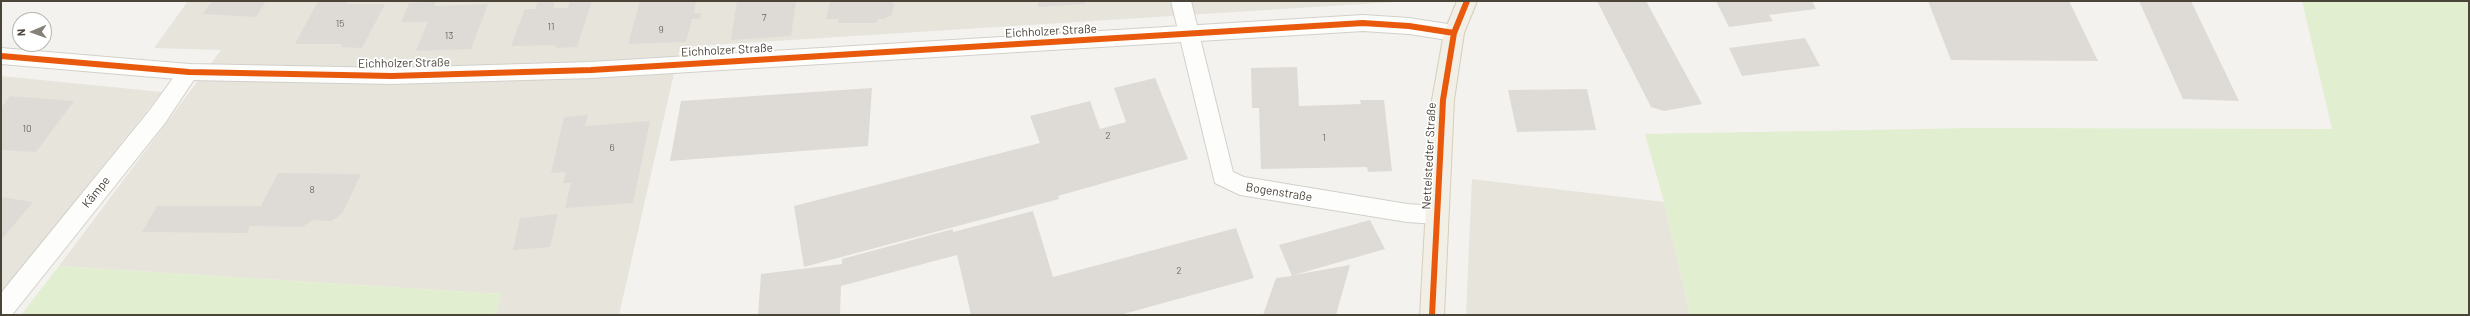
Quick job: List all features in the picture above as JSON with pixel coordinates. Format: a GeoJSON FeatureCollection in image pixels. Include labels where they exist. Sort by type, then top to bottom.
{"type":"FeatureCollection","features":[{"type":"Feature","properties":{"kind":"main road","name":"Nettelstedter Straße"},"geometry":{"type":"LineString","coordinates":[[1432,315],[1443,100],[1454,33],[1467,1]]}},
{"type":"Feature","properties":{"kind":"street","name":"Bogenstraße"},"geometry":{"type":"LineString","coordinates":[[1181,1],[1223,177],[1240,186],[1407,212],[1436,215]]}},
{"type":"Feature","properties":{"kind":"street","name":"Eichholzer Straße"},"geometry":{"type":"LineString","coordinates":[[1,56],[189,72],[392,76],[591,70],[1363,23],[1409,26],[1454,33]]}},
{"type":"Feature","properties":{"kind":"street","name":"Kämpe"},"geometry":{"type":"LineString","coordinates":[[1,310],[157,117],[189,72]]}},
{"type":"Feature","properties":{"kind":"shaded area"},"geometry":{"type":"Polygon","coordinates":[[[188,1],[1410,1],[680,47],[619,315],[495,315],[501,294],[59,266],[221,50],[154,48],[188,1]]]}},
{"type":"Feature","properties":{"kind":"shaded area"},"geometry":{"type":"Polygon","coordinates":[[[1,76],[162,92],[1,293],[1,76]]]}},
{"type":"Feature","properties":{"kind":"shaded area"},"geometry":{"type":"Polygon","coordinates":[[[1472,179],[1664,202],[1690,315],[1466,315],[1472,179]]]}},
{"type":"Feature","properties":{"kind":"green space"},"geometry":{"type":"Polygon","coordinates":[[[2302,1],[2469,1],[2469,315],[1690,315],[1664,202],[1645,134],[1974,128],[2332,129],[2302,1]]]}},
{"type":"Feature","properties":{"kind":"green space"},"geometry":{"type":"Polygon","coordinates":[[[59,266],[501,294],[495,315],[21,315],[59,266]]]}},
{"type":"Feature","properties":{"kind":"building"},"geometry":{"type":"Polygon","coordinates":[[[212,1],[266,1],[256,17],[203,14],[212,1]]]}},
{"type":"Feature","properties":{"kind":"building"},"geometry":{"type":"Polygon","coordinates":[[[318,1],[347,1],[346,4],[385,4],[362,48],[341,47],[342,44],[295,44],[318,1]]]}},
{"type":"Feature","properties":{"kind":"building"},"geometry":{"type":"Polygon","coordinates":[[[538,1],[555,1],[553,8],[568,8],[570,1],[592,1],[577,47],[555,48],[556,45],[511,46],[525,9],[535,9],[538,1]]]}},
{"type":"Feature","properties":{"kind":"building"},"geometry":{"type":"Polygon","coordinates":[[[640,1],[696,1],[694,13],[701,13],[700,19],[692,19],[686,42],[628,44],[640,1]]]}},
{"type":"Feature","properties":{"kind":"building"},"geometry":{"type":"Polygon","coordinates":[[[737,1],[796,1],[791,36],[731,40],[737,1]]]}},
{"type":"Feature","properties":{"kind":"building"},"geometry":{"type":"Polygon","coordinates":[[[830,1],[893,1],[894,5],[892,14],[884,19],[878,19],[877,23],[838,23],[839,19],[826,19],[830,1]]]}},
{"type":"Feature","properties":{"kind":"building"},"geometry":{"type":"Polygon","coordinates":[[[1038,1],[1085,1],[1085,4],[1038,7],[1038,1]]]}},
{"type":"Feature","properties":{"kind":"building"},"geometry":{"type":"Polygon","coordinates":[[[1597,1],[1646,1],[1702,104],[1664,111],[1651,107],[1597,1]]]}},
{"type":"Feature","properties":{"kind":"building"},"geometry":{"type":"Polygon","coordinates":[[[1716,1],[1812,1],[1816,9],[1769,15],[1773,21],[1729,27],[1716,1]]]}},
{"type":"Feature","properties":{"kind":"building"},"geometry":{"type":"Polygon","coordinates":[[[1928,1],[2069,1],[2098,61],[1951,60],[1928,1]]]}},
{"type":"Feature","properties":{"kind":"building"},"geometry":{"type":"Polygon","coordinates":[[[2139,1],[2191,1],[2239,101],[2183,99],[2139,1]]]}},
{"type":"Feature","properties":{"kind":"building"},"geometry":{"type":"Polygon","coordinates":[[[436,2],[434,6],[488,4],[471,49],[416,51],[428,22],[401,22],[409,3],[436,2]]]}},
{"type":"Feature","properties":{"kind":"building"},"geometry":{"type":"Polygon","coordinates":[[[1805,38],[1820,66],[1742,76],[1729,48],[1805,38]]]}},
{"type":"Feature","properties":{"kind":"building"},"geometry":{"type":"Polygon","coordinates":[[[1297,67],[1299,106],[1361,104],[1360,100],[1384,100],[1392,171],[1368,172],[1367,167],[1261,169],[1259,108],[1252,108],[1251,68],[1297,67]]]}},
{"type":"Feature","properties":{"kind":"building"},"geometry":{"type":"Polygon","coordinates":[[[1155,78],[1188,159],[1058,196],[1059,199],[804,267],[794,206],[1040,143],[1030,116],[1090,101],[1100,129],[1126,122],[1114,88],[1155,78]]]}},
{"type":"Feature","properties":{"kind":"building"},"geometry":{"type":"Polygon","coordinates":[[[872,88],[868,146],[670,161],[681,101],[872,88]]]}},
{"type":"Feature","properties":{"kind":"building"},"geometry":{"type":"Polygon","coordinates":[[[1587,89],[1596,130],[1517,132],[1508,90],[1587,89]]]}},
{"type":"Feature","properties":{"kind":"building"},"geometry":{"type":"Polygon","coordinates":[[[10,96],[74,101],[36,152],[1,150],[1,108],[10,96]]]}},
{"type":"Feature","properties":{"kind":"building"},"geometry":{"type":"Polygon","coordinates":[[[588,115],[585,126],[650,121],[633,203],[565,208],[571,183],[563,183],[566,172],[551,173],[564,117],[588,115]]]}},
{"type":"Feature","properties":{"kind":"building"},"geometry":{"type":"Polygon","coordinates":[[[278,173],[361,174],[342,214],[331,221],[313,220],[302,227],[250,226],[247,233],[142,232],[157,206],[261,206],[278,173]]]}},
{"type":"Feature","properties":{"kind":"building"},"geometry":{"type":"Polygon","coordinates":[[[1,197],[33,202],[1,240],[1,197]]]}},
{"type":"Feature","properties":{"kind":"building"},"geometry":{"type":"Polygon","coordinates":[[[1033,211],[1053,277],[1236,228],[1254,278],[1120,315],[971,315],[957,255],[841,286],[840,315],[758,315],[761,274],[842,264],[842,259],[953,229],[953,232],[1033,211]]]}},
{"type":"Feature","properties":{"kind":"building"},"geometry":{"type":"Polygon","coordinates":[[[558,214],[550,247],[513,250],[520,218],[558,214]]]}},
{"type":"Feature","properties":{"kind":"building"},"geometry":{"type":"Polygon","coordinates":[[[1370,220],[1385,249],[1294,275],[1350,265],[1336,315],[1263,315],[1276,278],[1292,276],[1279,245],[1370,220]]]}},
{"type":"Feature","properties":{"kind":"cycle path"},"geometry":{"type":"LineString","coordinates":[[1432,315],[1443,100],[1454,33],[1467,1]]}},
{"type":"Feature","properties":{"kind":"cycle path"},"geometry":{"type":"LineString","coordinates":[[1,56],[189,72],[392,76],[591,70],[1363,23],[1409,26],[1454,33]]}}]}
